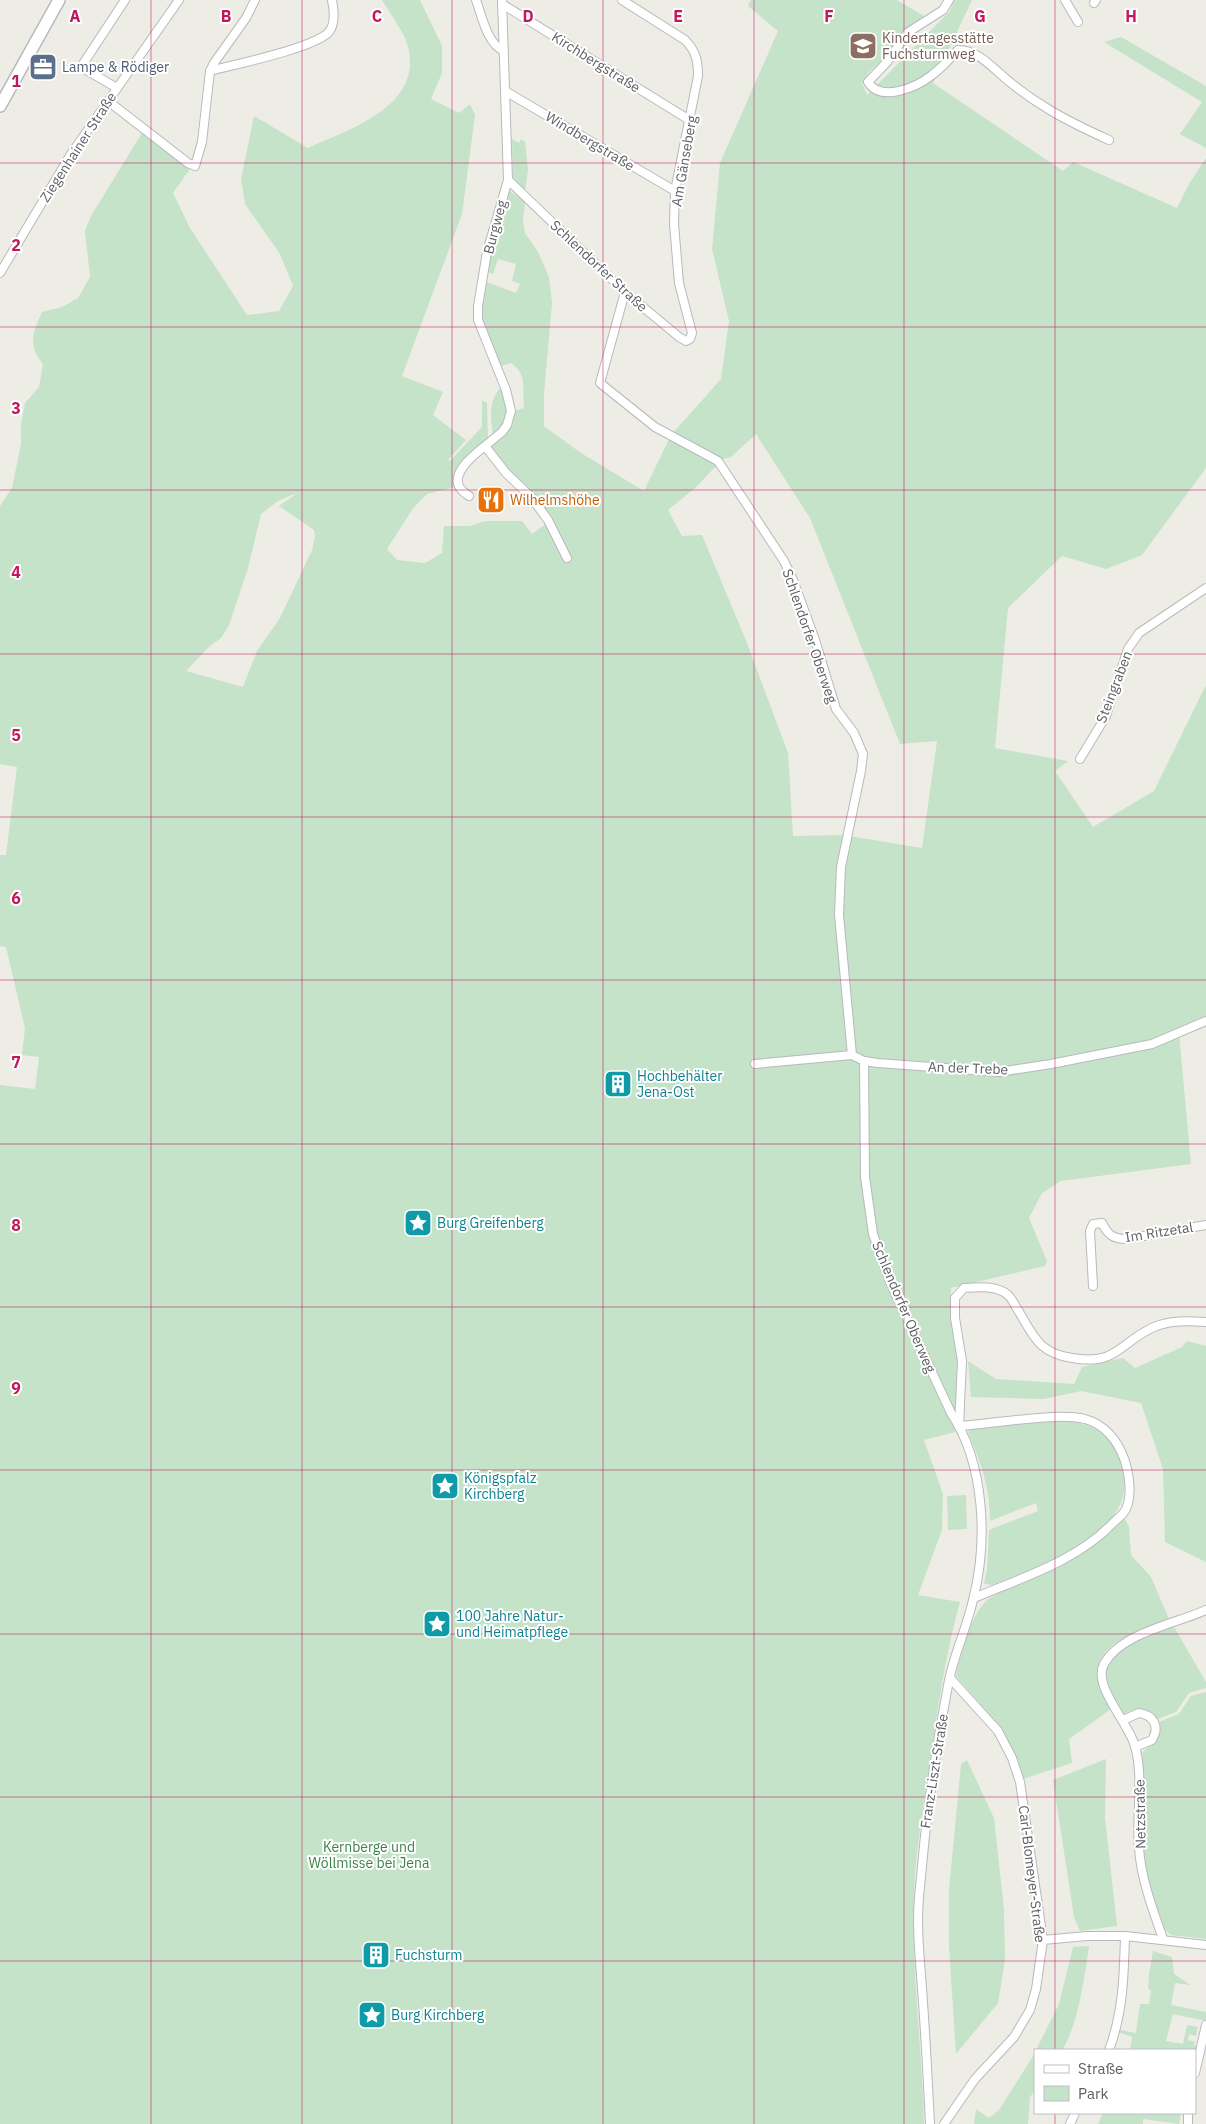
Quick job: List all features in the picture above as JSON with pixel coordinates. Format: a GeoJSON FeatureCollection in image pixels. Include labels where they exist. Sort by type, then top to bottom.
{"type":"FeatureCollection","features":[{"type":"Feature","properties":{"kind":"street"},"geometry":{"type":"LineString","coordinates":[[0,106],[59,0]]}},
{"type":"Feature","properties":{"kind":"street"},"geometry":{"type":"LineString","coordinates":[[116,88],[81,67],[126,0]]}},
{"type":"Feature","properties":{"kind":"street","name":"Ziegenhainer Straße"},"geometry":{"type":"LineString","coordinates":[[0,273],[71,154],[179,0]]}},
{"type":"Feature","properties":{"kind":"street"},"geometry":{"type":"LineString","coordinates":[[108,101],[188,163],[196,166],[202,142],[210,71],[246,18],[255,0]]}},
{"type":"Feature","properties":{"kind":"street"},"geometry":{"type":"LineString","coordinates":[[210,71],[291,50],[328,33],[334,24],[332,0]]}},
{"type":"Feature","properties":{"kind":"street"},"geometry":{"type":"LineString","coordinates":[[476,0],[494,43],[504,51]]}},
{"type":"Feature","properties":{"kind":"street","name":"Am Gänseberg"},"geometry":{"type":"LineString","coordinates":[[622,0],[685,40],[693,48],[698,61],[698,76],[691,121],[675,191],[674,224],[679,283],[692,333]]}},
{"type":"Feature","properties":{"kind":"street"},"geometry":{"type":"LineString","coordinates":[[949,0],[943,10],[907,33],[888,61],[868,82],[872,88],[890,92],[921,83],[934,74],[958,50],[968,50],[987,62],[1018,90],[1042,106],[1064,119],[1110,140]]}},
{"type":"Feature","properties":{"kind":"street"},"geometry":{"type":"LineString","coordinates":[[1064,0],[1078,22]]}},
{"type":"Feature","properties":{"kind":"street","name":"Burgweg"},"geometry":{"type":"LineString","coordinates":[[469,496],[460,488],[458,482],[461,470],[469,458],[508,425],[511,411],[506,390],[478,320],[478,306],[487,252],[508,180],[502,2]]}},
{"type":"Feature","properties":{"kind":"street","name":"Kirchbergstraße"},"geometry":{"type":"LineString","coordinates":[[502,2],[691,121]]}},
{"type":"Feature","properties":{"kind":"street","name":"Windbergstraße"},"geometry":{"type":"LineString","coordinates":[[505,91],[675,191]]}},
{"type":"Feature","properties":{"kind":"street","name":"Schlendorfer Straße"},"geometry":{"type":"LineString","coordinates":[[508,180],[625,292],[679,337],[686,341],[690,339],[692,333]]}},
{"type":"Feature","properties":{"kind":"street","name":"Schlendorfer Oberweg"},"geometry":{"type":"LineString","coordinates":[[625,292],[600,383],[655,427],[718,461],[784,561],[794,580],[836,709],[854,733],[863,754],[861,772],[841,866],[839,916],[852,1056]]}},
{"type":"Feature","properties":{"kind":"street"},"geometry":{"type":"LineString","coordinates":[[485,446],[506,473],[531,497],[548,520],[567,558]]}},
{"type":"Feature","properties":{"kind":"street","name":"Steingraben"},"geometry":{"type":"LineString","coordinates":[[1080,759],[1106,716],[1128,649],[1139,633],[1206,588]]}},
{"type":"Feature","properties":{"kind":"street","name":"An der Trebe"},"geometry":{"type":"LineString","coordinates":[[754,1064],[852,1056],[864,1061],[999,1072],[1152,1044],[1206,1021]]}},
{"type":"Feature","properties":{"kind":"street","name":"Schlendorfer Oberweg"},"geometry":{"type":"LineString","coordinates":[[864,1061],[864,1177],[873,1234],[890,1282],[950,1413],[959,1426]]}},
{"type":"Feature","properties":{"kind":"street","name":"Im Ritzetal"},"geometry":{"type":"LineString","coordinates":[[1093,1286],[1090,1231],[1093,1224],[1102,1223],[1108,1234],[1117,1239],[1127,1239],[1206,1225]]}},
{"type":"Feature","properties":{"kind":"street"},"geometry":{"type":"LineString","coordinates":[[974,1598],[1070,1556],[1100,1538],[1126,1510],[1129,1494],[1128,1471],[1119,1444],[1106,1430],[1084,1419],[1060,1418],[959,1426],[962,1361],[955,1318],[955,1298],[964,1288],[993,1288],[1008,1295],[1034,1338],[1045,1350],[1058,1356],[1075,1359],[1094,1360],[1113,1355],[1143,1333],[1171,1321],[1206,1322]]}},
{"type":"Feature","properties":{"kind":"street","name":"Franz-Liszt-Straße"},"geometry":{"type":"LineString","coordinates":[[930,2124],[918,1900],[927,1810],[950,1678],[955,1656],[974,1598],[981,1529],[980,1493],[977,1475],[959,1426]]}},
{"type":"Feature","properties":{"kind":"street","name":"Netzstraße"},"geometry":{"type":"LineString","coordinates":[[1163,1939],[1147,1888],[1139,1847],[1139,1767],[1132,1734],[1103,1686],[1101,1677],[1104,1663],[1120,1645],[1128,1640],[1206,1610]]}},
{"type":"Feature","properties":{"kind":"street","name":"Carl-Blomeyer-Straße"},"geometry":{"type":"LineString","coordinates":[[944,2124],[975,2079],[1014,2036],[1030,2010],[1036,1989],[1043,1940],[1020,1782],[1012,1758],[998,1731],[950,1678]]}},
{"type":"Feature","properties":{"kind":"street"},"geometry":{"type":"LineString","coordinates":[[1123,1720],[1140,1713],[1150,1716],[1154,1722],[1156,1730],[1152,1740],[1135,1747]]}},
{"type":"Feature","properties":{"kind":"street"},"geometry":{"type":"LineString","coordinates":[[1043,1940],[1088,1936],[1126,1936],[1206,1945]]}},
{"type":"Feature","properties":{"kind":"street"},"geometry":{"type":"LineString","coordinates":[[1109,2049],[1116,2031],[1122,2002],[1126,1936]]}},
{"type":"Feature","properties":{"kind":"street"},"geometry":{"type":"LineString","coordinates":[[1196,2069],[1206,2025]]}},
{"type":"Feature","properties":{"kind":"green space","name":"Kernberge und Wöllmisse bei Jena"},"geometry":{"type":"Polygon","coordinates":[[[382,0],[420,0],[442,46],[442,73],[431,99],[459,113],[470,104],[475,115],[462,214],[402,376],[443,392],[433,415],[466,440],[448,460],[450,461],[482,427],[482,400],[487,403],[488,438],[462,466],[455,487],[427,494],[414,507],[387,549],[397,560],[425,563],[442,553],[444,526],[470,526],[485,521],[522,521],[532,534],[550,521],[490,448],[490,445],[510,427],[514,411],[524,408],[523,383],[520,372],[511,363],[500,366],[483,328],[479,308],[484,281],[516,293],[520,284],[512,281],[516,264],[498,259],[493,274],[485,271],[507,193],[510,191],[525,202],[523,220],[525,233],[538,252],[549,277],[552,303],[544,394],[544,426],[581,453],[644,491],[669,439],[717,465],[695,488],[668,510],[682,536],[702,535],[747,643],[788,753],[793,836],[843,835],[922,848],[937,741],[900,744],[810,518],[756,434],[731,457],[723,459],[673,433],[721,379],[729,321],[712,249],[720,163],[778,31],[748,6],[751,0],[897,0],[924,16],[898,37],[886,56],[868,73],[862,83],[867,95],[950,11],[954,0],[972,0],[933,83],[1063,171],[1073,162],[1177,208],[1189,184],[1206,158],[1206,468],[1142,555],[1106,569],[1062,556],[1008,608],[995,748],[1068,761],[1055,771],[1093,827],[1154,791],[1206,685],[1206,1021],[1179,1033],[1191,1164],[1061,1181],[1042,1193],[1029,1218],[1047,1261],[1045,1266],[951,1288],[951,1313],[960,1362],[955,1432],[924,1440],[943,1494],[942,1530],[918,1595],[960,1602],[950,1642],[939,1702],[920,1826],[915,1874],[913,1919],[915,1978],[924,2124],[0,2124],[0,1085],[35,1089],[39,1057],[22,1055],[25,1028],[6,947],[0,946],[0,855],[6,855],[17,767],[0,764],[0,506],[12,488],[21,444],[21,425],[25,403],[39,387],[43,364],[33,344],[36,326],[42,312],[62,307],[78,298],[90,277],[85,231],[91,216],[142,133],[190,169],[173,193],[190,228],[247,315],[279,311],[293,286],[280,254],[245,204],[241,179],[254,116],[308,148],[362,123],[394,100],[405,85],[410,68],[408,47],[401,30],[382,0]],[[299,492],[278,501],[261,514],[248,568],[229,625],[221,638],[210,646],[186,671],[243,687],[257,651],[280,618],[312,550],[315,536],[314,530],[279,506],[299,492]]]}},
{"type":"Feature","properties":{"kind":"green space"},"geometry":{"type":"Polygon","coordinates":[[[1121,37],[1206,86],[1206,148],[1180,134],[1202,102],[1104,42],[1121,37]]]}},
{"type":"Feature","properties":{"kind":"green space"},"geometry":{"type":"Polygon","coordinates":[[[512,139],[519,143],[521,139],[525,142],[528,170],[525,191],[513,178],[512,139]]]}},
{"type":"Feature","properties":{"kind":"green space"},"geometry":{"type":"Polygon","coordinates":[[[499,389],[504,390],[508,410],[506,420],[493,436],[492,406],[499,389]]]}},
{"type":"Feature","properties":{"kind":"green space"},"geometry":{"type":"Polygon","coordinates":[[[1187,1341],[1206,1346],[1206,1562],[1165,1542],[1163,1469],[1141,1403],[1081,1391],[1044,1399],[971,1397],[968,1361],[996,1379],[1074,1384],[1082,1367],[1123,1358],[1135,1368],[1182,1347],[1187,1341]]]}},
{"type":"Feature","properties":{"kind":"green space"},"geometry":{"type":"Polygon","coordinates":[[[1067,1421],[1094,1428],[1114,1445],[1125,1481],[1120,1504],[1107,1524],[1088,1540],[1065,1555],[993,1585],[984,1584],[987,1569],[989,1530],[1038,1511],[1036,1503],[990,1521],[990,1509],[984,1475],[968,1432],[971,1428],[1067,1421]]]}},
{"type":"Feature","properties":{"kind":"green space"},"geometry":{"type":"Polygon","coordinates":[[[966,1495],[967,1529],[948,1530],[947,1496],[966,1495]]]}},
{"type":"Feature","properties":{"kind":"green space"},"geometry":{"type":"Polygon","coordinates":[[[1125,1519],[1129,1527],[1131,1555],[1151,1577],[1169,1619],[1125,1637],[1106,1652],[1100,1661],[1098,1677],[1102,1692],[1111,1709],[1069,1739],[1072,1763],[1023,1779],[1003,1735],[990,1715],[956,1676],[963,1647],[975,1617],[990,1598],[1076,1558],[1125,1519]]]}},
{"type":"Feature","properties":{"kind":"green space"},"geometry":{"type":"Polygon","coordinates":[[[1174,1627],[1206,1682],[1206,1688],[1189,1693],[1176,1712],[1158,1719],[1151,1712],[1143,1709],[1124,1714],[1108,1686],[1107,1666],[1113,1657],[1131,1643],[1174,1627]]]}},
{"type":"Feature","properties":{"kind":"green space"},"geometry":{"type":"Polygon","coordinates":[[[1206,1692],[1206,1939],[1171,1935],[1165,1930],[1150,1889],[1142,1847],[1144,1776],[1142,1753],[1158,1738],[1159,1722],[1179,1714],[1191,1696],[1206,1692]]]}},
{"type":"Feature","properties":{"kind":"green space"},"geometry":{"type":"Polygon","coordinates":[[[1106,1759],[1105,1818],[1117,1926],[1080,1931],[1074,1917],[1053,1780],[1106,1759]]]}},
{"type":"Feature","properties":{"kind":"green space"},"geometry":{"type":"Polygon","coordinates":[[[967,1760],[994,1818],[1004,1910],[1005,1960],[998,2003],[956,2054],[949,1946],[949,1890],[961,1764],[967,1760]]]}},
{"type":"Feature","properties":{"kind":"green space"},"geometry":{"type":"Polygon","coordinates":[[[1089,1946],[1077,2014],[1068,2040],[1063,2049],[1036,2049],[1059,2004],[1073,1947],[1089,1946]]]}},
{"type":"Feature","properties":{"kind":"green space"},"geometry":{"type":"Polygon","coordinates":[[[1153,1951],[1172,1957],[1174,1974],[1190,1985],[1175,1983],[1171,2005],[1206,2012],[1206,2021],[1173,2014],[1166,2041],[1183,2044],[1187,2025],[1198,2027],[1196,2036],[1189,2034],[1188,2040],[1195,2042],[1194,2045],[1201,2047],[1196,2058],[1196,2049],[1130,2049],[1132,2037],[1116,2031],[1116,2029],[1136,2033],[1140,2004],[1149,2004],[1151,1990],[1148,1989],[1153,1951]]]}},
{"type":"Feature","properties":{"kind":"green space"},"geometry":{"type":"Polygon","coordinates":[[[1034,2055],[1034,2091],[1030,2097],[1028,2124],[974,2124],[976,2109],[989,2118],[999,2110],[1034,2055]]]}},
{"type":"Feature","properties":{"kind":"green space"},"geometry":{"type":"Polygon","coordinates":[[[1103,2114],[1181,2114],[1179,2124],[1143,2119],[1143,2124],[1098,2124],[1103,2114]]]}},
{"type":"Feature","properties":{"kind":"place","name":"Kindertagesstätte Fuchsturmweg"},"geometry":{"type":"Point","coordinates":[863,46]}},
{"type":"Feature","properties":{"kind":"place","name":"Lampe & Rödiger"},"geometry":{"type":"Point","coordinates":[43,67]}},
{"type":"Feature","properties":{"kind":"place","name":"Wilhelmshöhe"},"geometry":{"type":"Point","coordinates":[491,500]}},
{"type":"Feature","properties":{"kind":"place","name":"Hochbehälter Jena-Ost"},"geometry":{"type":"Point","coordinates":[618,1084]}},
{"type":"Feature","properties":{"kind":"place","name":"Burg Greifenberg"},"geometry":{"type":"Point","coordinates":[418,1223]}},
{"type":"Feature","properties":{"kind":"place","name":"Königspfalz Kirchberg"},"geometry":{"type":"Point","coordinates":[445,1486]}},
{"type":"Feature","properties":{"kind":"place","name":"100 Jahre Natur- und Heimatpflege"},"geometry":{"type":"Point","coordinates":[437,1624]}},
{"type":"Feature","properties":{"kind":"place","name":"Fuchsturm"},"geometry":{"type":"Point","coordinates":[376,1955]}},
{"type":"Feature","properties":{"kind":"place","name":"Burg Kirchberg"},"geometry":{"type":"Point","coordinates":[372,2015]}}]}
